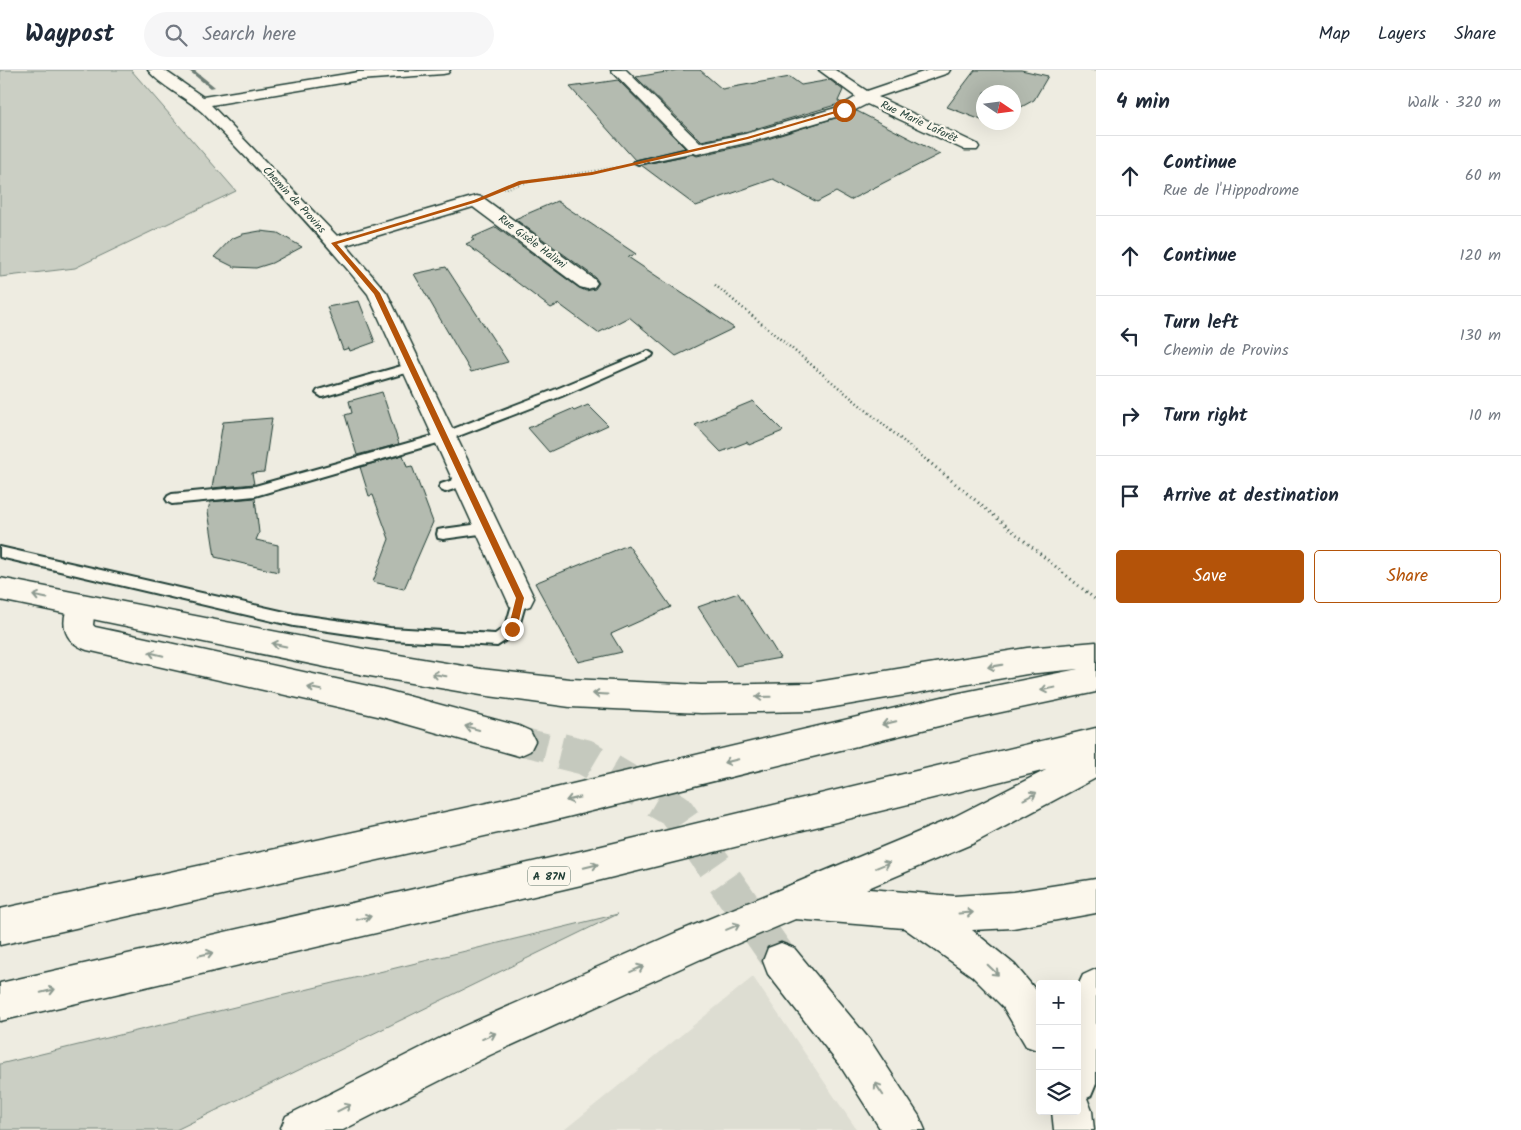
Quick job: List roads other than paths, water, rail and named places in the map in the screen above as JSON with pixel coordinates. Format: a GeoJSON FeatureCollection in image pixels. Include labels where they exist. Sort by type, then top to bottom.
{"type":"FeatureCollection","features":[{"type":"Feature","properties":{"kind":"main road","name":"Chemin de Provins"},"geometry":{"type":"LineString","coordinates":[[156,70],[200,102],[232,134],[334,243],[377,293],[520,598]]}},
{"type":"Feature","properties":{"kind":"main road"},"geometry":{"type":"LineString","coordinates":[[200,102],[359,76],[443,70]]}},
{"type":"Feature","properties":{"kind":"main road"},"geometry":{"type":"LineString","coordinates":[[618,70],[697,149],[748,138],[844,110],[867,98],[943,70]]}},
{"type":"Feature","properties":{"kind":"main road","name":"Rue Marie Laforêt"},"geometry":{"type":"LineString","coordinates":[[826,70],[867,98],[971,147]]}},
{"type":"Feature","properties":{"kind":"main road","name":"Rue Gisèle Halimi"},"geometry":{"type":"LineString","coordinates":[[334,243],[476,201],[587,284]]}},
{"type":"Feature","properties":{"kind":"main road"},"geometry":{"type":"LineString","coordinates":[[0,589],[364,662],[481,682],[579,693],[701,699],[811,696],[1027,661],[1096,655]]}},
{"type":"Feature","properties":{"kind":"main road"},"geometry":{"type":"LineString","coordinates":[[81,606],[78,630],[87,638],[382,703],[519,741]]}},
{"type":"Feature","properties":{"kind":"main road"},"geometry":{"type":"LineString","coordinates":[[0,927],[547,806],[955,708],[1096,679]]}},
{"type":"Feature","properties":{"kind":"main road","name":"A 87N"},"geometry":{"type":"LineString","coordinates":[[0,1002],[590,866],[1096,743]]}},
{"type":"Feature","properties":{"kind":"main road"},"geometry":{"type":"LineString","coordinates":[[300,1130],[476,1041],[688,946],[962,832],[1096,761]]}},
{"type":"Feature","properties":{"kind":"main road"},"geometry":{"type":"LineString","coordinates":[[795,901],[954,914],[1013,910],[1096,896]]}},
{"type":"Feature","properties":{"kind":"main road"},"geometry":{"type":"LineString","coordinates":[[911,911],[966,946],[1008,983],[1026,1006],[1036,1025]]}},
{"type":"Feature","properties":{"kind":"main road"},"geometry":{"type":"LineString","coordinates":[[781,961],[855,1053],[905,1130]]}},
{"type":"Feature","properties":{"kind":"main road"},"geometry":{"type":"LineString","coordinates":[[1079,1070],[1096,988]]}},
{"type":"Feature","properties":{"kind":"main road"},"geometry":{"type":"LineString","coordinates":[[1072,1115],[1074,1130]]}},
{"type":"Feature","properties":{"kind":"lane"},"geometry":{"type":"LineString","coordinates":[[638,162],[697,149]]}},
{"type":"Feature","properties":{"kind":"lane"},"geometry":{"type":"LineString","coordinates":[[172,500],[255,492],[444,437],[648,354]]}},
{"type":"Feature","properties":{"kind":"lane"},"geometry":{"type":"LineString","coordinates":[[322,393],[412,367]]}},
{"type":"Feature","properties":{"kind":"lane"},"geometry":{"type":"LineString","coordinates":[[444,487],[465,481]]}},
{"type":"Feature","properties":{"kind":"lane"},"geometry":{"type":"LineString","coordinates":[[443,534],[487,528]]}},
{"type":"Feature","properties":{"kind":"lane"},"geometry":{"type":"LineString","coordinates":[[0,552],[294,620],[390,634],[497,640],[512,629],[520,598]]}},
{"type":"Feature","properties":{"kind":"waterway"},"geometry":{"type":"LineString","coordinates":[[191,70],[212,87]]}},
{"type":"Feature","properties":{"kind":"tunnel"},"geometry":{"type":"LineString","coordinates":[[519,741],[566,752]]}},
{"type":"Feature","properties":{"kind":"tunnel"},"geometry":{"type":"LineString","coordinates":[[561,751],[585,757],[676,811],[781,961]]}}]}
